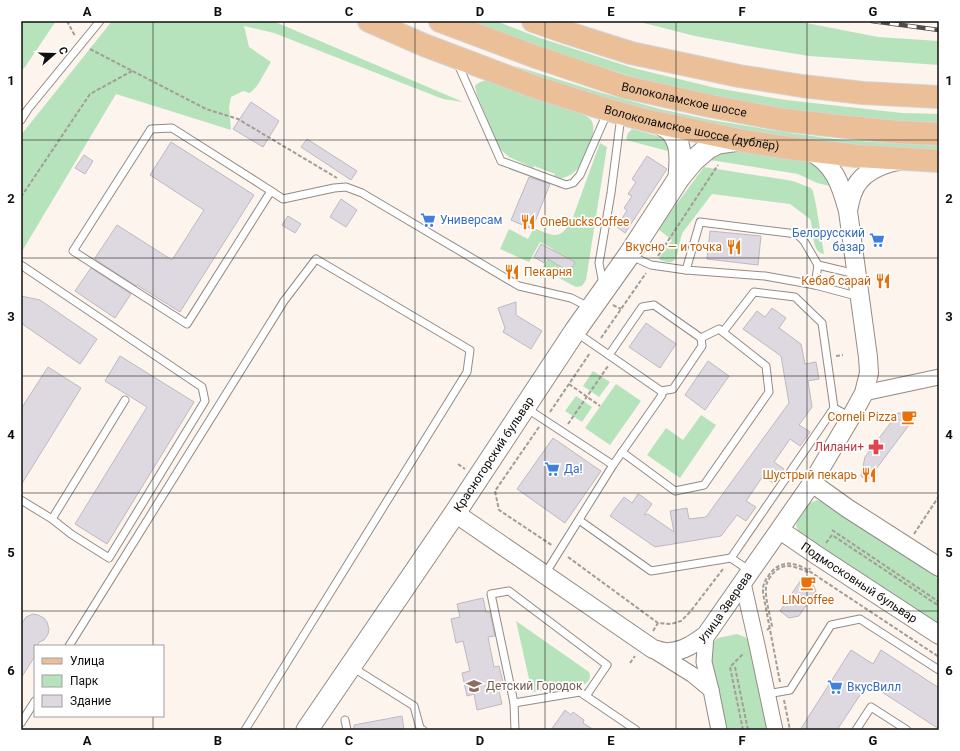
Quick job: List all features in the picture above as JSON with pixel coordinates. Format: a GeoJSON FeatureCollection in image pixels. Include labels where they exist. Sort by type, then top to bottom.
{"type":"FeatureCollection","features":[{"type":"Feature","properties":{"kind":"main road","name":"Волоколамское шоссе (дублёр)"},"geometry":{"type":"LineString","coordinates":[[369,21],[424,45],[535,86],[615,112],[659,123],[739,140],[807,150],[857,156],[939,161]]}},
{"type":"Feature","properties":{"kind":"main road"},"geometry":{"type":"LineString","coordinates":[[394,21],[454,56]]}},
{"type":"Feature","properties":{"kind":"main road","name":"Волоколамское шоссе"},"geometry":{"type":"LineString","coordinates":[[440,21],[536,57],[625,87],[710,106],[784,120],[898,132],[939,134]]}},
{"type":"Feature","properties":{"kind":"main road"},"geometry":{"type":"LineString","coordinates":[[533,21],[631,52],[739,76],[802,86],[863,93],[939,97]]}},
{"type":"Feature","properties":{"kind":"main road"},"geometry":{"type":"LineString","coordinates":[[659,123],[670,131],[677,141],[680,155],[679,178]]}},
{"type":"Feature","properties":{"kind":"main road","name":"Красногорский бульвар"},"geometry":{"type":"LineString","coordinates":[[307,730],[455,513],[575,331],[602,301],[629,255],[679,178],[694,160],[708,148],[718,143],[739,140]]}},
{"type":"Feature","properties":{"kind":"street"},"geometry":{"type":"LineString","coordinates":[[807,150],[821,158],[830,167],[840,184],[848,211]]}},
{"type":"Feature","properties":{"kind":"street"},"geometry":{"type":"LineString","coordinates":[[848,211],[852,193],[856,185],[867,172],[889,163],[905,159]]}},
{"type":"Feature","properties":{"kind":"street","name":"улица Зверева"},"geometry":{"type":"LineString","coordinates":[[455,513],[653,649],[667,652],[692,646],[706,635],[812,483],[864,393],[869,373],[868,357],[848,211]]}},
{"type":"Feature","properties":{"kind":"street"},"geometry":{"type":"LineString","coordinates":[[864,393],[939,377]]}},
{"type":"Feature","properties":{"kind":"street"},"geometry":{"type":"LineString","coordinates":[[812,483],[939,567]]}},
{"type":"Feature","properties":{"kind":"street","name":"Подмосковный бульвар"},"geometry":{"type":"LineString","coordinates":[[780,530],[939,635]]}},
{"type":"Feature","properties":{"kind":"street"},"geometry":{"type":"LineString","coordinates":[[746,577],[756,641],[774,730]]}},
{"type":"Feature","properties":{"kind":"street"},"geometry":{"type":"LineString","coordinates":[[706,635],[704,662],[719,730]]}},
{"type":"Feature","properties":{"kind":"street"},"geometry":{"type":"LineString","coordinates":[[653,649],[693,675],[711,690]]}},
{"type":"Feature","properties":{"kind":"lane"},"geometry":{"type":"LineString","coordinates":[[21,120],[28,109],[100,21]]}},
{"type":"Feature","properties":{"kind":"lane"},"geometry":{"type":"LineString","coordinates":[[454,56],[502,161],[566,185],[573,183],[580,175],[615,112]]}},
{"type":"Feature","properties":{"kind":"lane"},"geometry":{"type":"LineString","coordinates":[[271,191],[187,324],[73,251],[151,129],[172,128],[271,191],[283,199],[334,188],[346,187],[362,193],[519,286],[571,298],[602,301],[599,263],[611,192],[615,112]]}},
{"type":"Feature","properties":{"kind":"lane"},"geometry":{"type":"LineString","coordinates":[[686,270],[700,222],[797,234],[804,241],[818,265],[815,285]]}},
{"type":"Feature","properties":{"kind":"lane"},"geometry":{"type":"LineString","coordinates":[[629,255],[651,265],[686,270],[765,276],[815,285],[860,297]]}},
{"type":"Feature","properties":{"kind":"lane"},"geometry":{"type":"LineString","coordinates":[[70,645],[284,301],[316,259],[470,350],[467,372],[245,730]]}},
{"type":"Feature","properties":{"kind":"lane"},"geometry":{"type":"LineString","coordinates":[[21,264],[202,387],[205,401],[109,558],[21,500]]}},
{"type":"Feature","properties":{"kind":"lane"},"geometry":{"type":"LineString","coordinates":[[818,265],[856,274]]}},
{"type":"Feature","properties":{"kind":"lane"},"geometry":{"type":"LineString","coordinates":[[579,520],[651,571],[731,558],[834,408],[822,323],[795,298],[754,292],[722,332]]}},
{"type":"Feature","properties":{"kind":"lane"},"geometry":{"type":"LineString","coordinates":[[575,331],[661,391],[673,389],[702,346],[701,338],[654,305],[642,307],[611,356]]}},
{"type":"Feature","properties":{"kind":"lane"},"geometry":{"type":"LineString","coordinates":[[622,452],[675,490],[704,485],[769,392],[766,366],[719,329],[701,338]]}},
{"type":"Feature","properties":{"kind":"lane"},"geometry":{"type":"LineString","coordinates":[[545,575],[613,465],[662,395],[661,391]]}},
{"type":"Feature","properties":{"kind":"lane"},"geometry":{"type":"LineString","coordinates":[[52,519],[125,400]]}},
{"type":"Feature","properties":{"kind":"lane"},"geometry":{"type":"LineString","coordinates":[[525,407],[613,465]]}},
{"type":"Feature","properties":{"kind":"lane"},"geometry":{"type":"LineString","coordinates":[[834,408],[850,417]]}},
{"type":"Feature","properties":{"kind":"lane"},"geometry":{"type":"LineString","coordinates":[[731,558],[746,577]]}},
{"type":"Feature","properties":{"kind":"lane"},"geometry":{"type":"LineString","coordinates":[[514,730],[514,703],[490,594],[509,591],[607,665],[586,696]]}},
{"type":"Feature","properties":{"kind":"lane"},"geometry":{"type":"LineString","coordinates":[[767,694],[790,690],[831,625],[860,619],[939,670]]}},
{"type":"Feature","properties":{"kind":"lane"},"geometry":{"type":"LineString","coordinates":[[351,666],[414,706],[421,729]]}},
{"type":"Feature","properties":{"kind":"lane"},"geometry":{"type":"LineString","coordinates":[[514,703],[580,692],[636,730]]}},
{"type":"Feature","properties":{"kind":"lane"},"geometry":{"type":"LineString","coordinates":[[21,723],[34,703]]}},
{"type":"Feature","properties":{"kind":"lane"},"geometry":{"type":"LineString","coordinates":[[856,730],[871,707],[907,730]]}},
{"type":"Feature","properties":{"kind":"lane"},"geometry":{"type":"LineString","coordinates":[[345,720],[347,730]]}},
{"type":"Feature","properties":{"kind":"path"},"geometry":{"type":"LineString","coordinates":[[67,21],[81,44],[206,109],[238,119],[362,193]]}},
{"type":"Feature","properties":{"kind":"path"},"geometry":{"type":"LineString","coordinates":[[21,197],[90,94],[132,70]]}},
{"type":"Feature","properties":{"kind":"path"},"geometry":{"type":"LineString","coordinates":[[718,165],[596,346],[495,491],[499,510],[658,622],[671,624],[681,620],[690,612],[731,558]]}},
{"type":"Feature","properties":{"kind":"path"},"geometry":{"type":"LineString","coordinates":[[602,301],[621,309]]}},
{"type":"Feature","properties":{"kind":"path"},"geometry":{"type":"LineString","coordinates":[[562,432],[587,396],[611,356]]}},
{"type":"Feature","properties":{"kind":"path"},"geometry":{"type":"LineString","coordinates":[[569,384],[600,406]]}},
{"type":"Feature","properties":{"kind":"path"},"geometry":{"type":"LineString","coordinates":[[913,535],[939,496]]}},
{"type":"Feature","properties":{"kind":"path"},"geometry":{"type":"LineString","coordinates":[[832,530],[939,602]]}},
{"type":"Feature","properties":{"kind":"path"},"geometry":{"type":"LineString","coordinates":[[743,730],[730,667],[756,641]]}},
{"type":"Feature","properties":{"kind":"path"},"geometry":{"type":"LineString","coordinates":[[735,667],[748,730]]}},
{"type":"Feature","properties":{"kind":"green space"},"geometry":{"type":"Polygon","coordinates":[[[21,21],[56,21],[21,71],[21,21]]]}},
{"type":"Feature","properties":{"kind":"green space"},"geometry":{"type":"Polygon","coordinates":[[[112,21],[273,21],[463,102],[443,99],[274,33],[244,26],[249,47],[271,62],[257,86],[250,93],[243,91],[231,97],[229,107],[231,130],[116,94],[21,253],[21,135],[112,21]]]}},
{"type":"Feature","properties":{"kind":"green space"},"geometry":{"type":"Polygon","coordinates":[[[471,21],[496,21],[540,38],[633,68],[716,88],[786,100],[902,113],[939,114],[939,122],[900,121],[785,109],[712,96],[630,76],[536,46],[471,21]]]}},
{"type":"Feature","properties":{"kind":"green space"},"geometry":{"type":"Polygon","coordinates":[[[636,21],[796,21],[878,37],[939,41],[939,65],[809,56],[695,36],[636,21]]]}},
{"type":"Feature","properties":{"kind":"green space"},"geometry":{"type":"Polygon","coordinates":[[[512,65],[602,93],[660,109],[711,120],[842,140],[939,146],[939,154],[778,139],[598,100],[512,65]]]}},
{"type":"Feature","properties":{"kind":"green space"},"geometry":{"type":"Polygon","coordinates":[[[490,80],[581,113],[590,119],[593,125],[593,130],[590,144],[579,167],[572,174],[559,178],[554,176],[555,174],[534,166],[533,168],[509,157],[499,148],[477,95],[475,86],[478,83],[490,80]]]}},
{"type":"Feature","properties":{"kind":"green space"},"geometry":{"type":"Polygon","coordinates":[[[632,129],[664,138],[672,152],[626,140],[628,133],[632,129]]]}},
{"type":"Feature","properties":{"kind":"green space"},"geometry":{"type":"Polygon","coordinates":[[[600,143],[607,147],[586,280],[582,286],[576,287],[542,269],[553,249],[540,242],[529,262],[500,249],[509,229],[528,239],[534,228],[552,235],[557,235],[565,230],[573,217],[600,143]]]}},
{"type":"Feature","properties":{"kind":"green space"},"geometry":{"type":"Polygon","coordinates":[[[732,149],[806,161],[815,165],[821,170],[830,186],[817,183],[798,174],[710,160],[714,154],[732,149]]]}},
{"type":"Feature","properties":{"kind":"green space"},"geometry":{"type":"Polygon","coordinates":[[[704,167],[793,181],[811,188],[816,205],[824,254],[820,253],[815,245],[810,219],[790,204],[712,194],[683,232],[678,253],[674,260],[672,262],[666,262],[660,260],[659,258],[672,240],[658,229],[704,167]]]}},
{"type":"Feature","properties":{"kind":"green space"},"geometry":{"type":"Polygon","coordinates":[[[593,371],[610,382],[599,397],[583,386],[593,371]]]}},
{"type":"Feature","properties":{"kind":"green space"},"geometry":{"type":"Polygon","coordinates":[[[616,384],[641,401],[610,445],[585,428],[616,384]]]}},
{"type":"Feature","properties":{"kind":"green space"},"geometry":{"type":"Polygon","coordinates":[[[576,396],[592,407],[582,422],[565,411],[576,396]]]}},
{"type":"Feature","properties":{"kind":"green space"},"geometry":{"type":"Polygon","coordinates":[[[701,415],[716,425],[680,478],[647,455],[666,428],[683,440],[701,415]]]}},
{"type":"Feature","properties":{"kind":"green space"},"geometry":{"type":"Polygon","coordinates":[[[817,500],[823,502],[939,579],[939,628],[799,533],[796,525],[797,522],[810,503],[817,500]]]}},
{"type":"Feature","properties":{"kind":"green space"},"geometry":{"type":"Polygon","coordinates":[[[516,621],[589,672],[590,679],[585,684],[532,692],[516,621]]]}},
{"type":"Feature","properties":{"kind":"green space"},"geometry":{"type":"Polygon","coordinates":[[[737,634],[745,637],[751,643],[768,730],[725,730],[710,654],[711,644],[718,638],[737,634]]]}},
{"type":"Feature","properties":{"kind":"building"},"geometry":{"type":"Polygon","coordinates":[[[251,102],[279,121],[263,147],[233,129],[251,102]]]}},
{"type":"Feature","properties":{"kind":"building"},"geometry":{"type":"Polygon","coordinates":[[[307,139],[357,171],[351,180],[301,147],[307,139]]]}},
{"type":"Feature","properties":{"kind":"building"},"geometry":{"type":"Polygon","coordinates":[[[171,142],[254,195],[180,312],[137,285],[136,286],[95,258],[117,225],[172,260],[204,210],[150,175],[171,142]]]}},
{"type":"Feature","properties":{"kind":"building"},"geometry":{"type":"Polygon","coordinates":[[[84,155],[93,161],[85,174],[75,168],[84,155]]]}},
{"type":"Feature","properties":{"kind":"building"},"geometry":{"type":"Polygon","coordinates":[[[647,156],[667,169],[625,233],[617,227],[627,210],[624,208],[632,196],[628,194],[636,182],[632,179],[647,156]]]}},
{"type":"Feature","properties":{"kind":"building"},"geometry":{"type":"Polygon","coordinates":[[[529,177],[550,184],[532,229],[511,220],[529,177]]]}},
{"type":"Feature","properties":{"kind":"building"},"geometry":{"type":"Polygon","coordinates":[[[341,199],[357,210],[346,227],[330,217],[341,199]]]}},
{"type":"Feature","properties":{"kind":"building"},"geometry":{"type":"Polygon","coordinates":[[[288,216],[301,224],[295,233],[282,225],[288,216]]]}},
{"type":"Feature","properties":{"kind":"building","name":"Вкусно — и точка"},"geometry":{"type":"Polygon","coordinates":[[[710,231],[761,236],[758,265],[707,259],[710,231]]]}},
{"type":"Feature","properties":{"kind":"building"},"geometry":{"type":"Polygon","coordinates":[[[541,244],[575,262],[570,272],[546,258],[544,263],[534,257],[541,244]]]}},
{"type":"Feature","properties":{"kind":"building"},"geometry":{"type":"Polygon","coordinates":[[[91,268],[131,294],[115,318],[75,291],[91,268]]]}},
{"type":"Feature","properties":{"kind":"building"},"geometry":{"type":"Polygon","coordinates":[[[21,296],[40,300],[97,339],[80,364],[21,323],[21,296]]]}},
{"type":"Feature","properties":{"kind":"building"},"geometry":{"type":"Polygon","coordinates":[[[516,302],[516,315],[542,331],[531,349],[503,332],[505,328],[498,308],[516,302]]]}},
{"type":"Feature","properties":{"kind":"building"},"geometry":{"type":"Polygon","coordinates":[[[772,308],[786,318],[779,328],[801,344],[805,364],[816,362],[819,379],[808,381],[812,407],[799,425],[810,432],[800,446],[790,439],[774,462],[784,469],[773,483],[763,476],[746,501],[756,507],[746,521],[737,515],[721,536],[655,547],[610,516],[624,497],[632,503],[638,494],[643,497],[652,504],[644,515],[648,514],[674,532],[670,511],[687,508],[689,519],[706,517],[789,403],[781,356],[743,329],[757,311],[765,317],[772,308]]]}},
{"type":"Feature","properties":{"kind":"building"},"geometry":{"type":"Polygon","coordinates":[[[646,323],[676,344],[660,368],[629,347],[646,323]]]}},
{"type":"Feature","properties":{"kind":"building"},"geometry":{"type":"Polygon","coordinates":[[[120,356],[194,402],[107,544],[75,524],[147,407],[105,381],[120,356]]]}},
{"type":"Feature","properties":{"kind":"building"},"geometry":{"type":"Polygon","coordinates":[[[708,361],[729,376],[705,410],[685,395],[708,361]]]}},
{"type":"Feature","properties":{"kind":"building"},"geometry":{"type":"Polygon","coordinates":[[[48,367],[81,388],[21,485],[21,409],[48,367]]]}},
{"type":"Feature","properties":{"kind":"building"},"geometry":{"type":"Polygon","coordinates":[[[898,413],[918,413],[867,481],[861,476],[865,457],[898,413]]]}},
{"type":"Feature","properties":{"kind":"building"},"geometry":{"type":"Polygon","coordinates":[[[553,438],[601,471],[565,523],[517,489],[553,438]]]}},
{"type":"Feature","properties":{"kind":"building"},"geometry":{"type":"Polygon","coordinates":[[[803,577],[813,584],[816,591],[799,616],[789,618],[780,611],[803,577]]]}},
{"type":"Feature","properties":{"kind":"building"},"geometry":{"type":"Polygon","coordinates":[[[483,598],[486,612],[490,612],[495,636],[488,637],[494,667],[499,666],[505,690],[499,691],[502,704],[477,710],[474,694],[467,696],[462,673],[470,671],[463,641],[456,643],[451,619],[460,617],[457,604],[483,598]]]}},
{"type":"Feature","properties":{"kind":"building"},"geometry":{"type":"Polygon","coordinates":[[[33,614],[44,618],[49,629],[44,640],[39,642],[38,645],[34,645],[34,658],[21,678],[21,625],[26,617],[33,614]]]}},
{"type":"Feature","properties":{"kind":"building"},"geometry":{"type":"Polygon","coordinates":[[[851,650],[873,664],[881,650],[939,688],[939,729],[868,683],[837,730],[800,730],[851,650]]]}},
{"type":"Feature","properties":{"kind":"building"},"geometry":{"type":"Polygon","coordinates":[[[565,710],[571,715],[573,712],[584,720],[583,723],[594,730],[551,730],[565,710]]]}},
{"type":"Feature","properties":{"kind":"building"},"geometry":{"type":"Polygon","coordinates":[[[402,716],[404,730],[354,730],[354,725],[402,716]]]}},
{"type":"Feature","properties":{"kind":"railway"},"geometry":{"type":"LineString","coordinates":[[872,21],[939,30]]}},
{"type":"Feature","properties":{"kind":"place","name":"Универсам"},"geometry":{"type":"Point","coordinates":[428,220]}},
{"type":"Feature","properties":{"kind":"place","name":"OneBucksCoffee"},"geometry":{"type":"Point","coordinates":[528,222]}},
{"type":"Feature","properties":{"kind":"place","name":"Белорусский базар"},"geometry":{"type":"Point","coordinates":[877,240]}},
{"type":"Feature","properties":{"kind":"place","name":"Вкусно — и точка"},"geometry":{"type":"Point","coordinates":[734,247]}},
{"type":"Feature","properties":{"kind":"place","name":"Пекарня"},"geometry":{"type":"Point","coordinates":[512,272]}},
{"type":"Feature","properties":{"kind":"place","name":"Кебаб сарай"},"geometry":{"type":"Point","coordinates":[883,281]}},
{"type":"Feature","properties":{"kind":"place","name":"Corneli Pizza"},"geometry":{"type":"Point","coordinates":[909,417]}},
{"type":"Feature","properties":{"kind":"place","name":"Лилани+"},"geometry":{"type":"Point","coordinates":[876,447]}},
{"type":"Feature","properties":{"kind":"place","name":"Да!"},"geometry":{"type":"Point","coordinates":[552,469]}},
{"type":"Feature","properties":{"kind":"place","name":"Шустрый пекарь"},"geometry":{"type":"Point","coordinates":[869,475]}},
{"type":"Feature","properties":{"kind":"place","name":"LINcoffee"},"geometry":{"type":"Point","coordinates":[808,583]}},
{"type":"Feature","properties":{"kind":"place","name":"Детский Городок"},"geometry":{"type":"Point","coordinates":[474,686]}},
{"type":"Feature","properties":{"kind":"place","name":"ВкусВилл"},"geometry":{"type":"Point","coordinates":[835,687]}}]}
